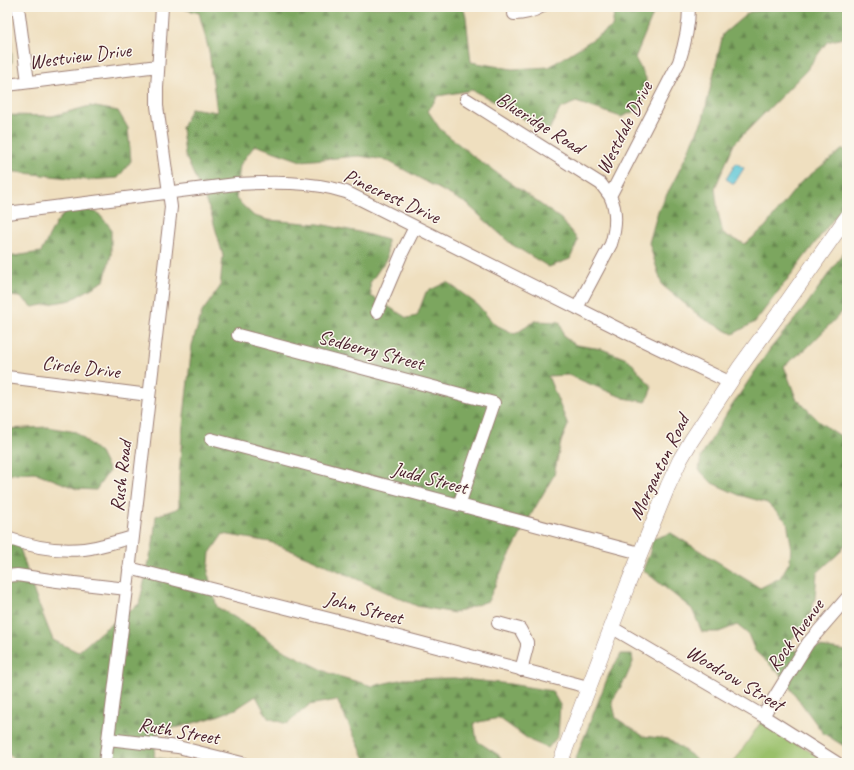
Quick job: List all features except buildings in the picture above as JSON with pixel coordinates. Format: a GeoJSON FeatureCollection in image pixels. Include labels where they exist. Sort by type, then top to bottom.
{"type":"FeatureCollection","features":[{"type":"Feature","properties":{"kind":"main road","name":"Morganton Road"},"geometry":{"type":"LineString","coordinates":[[560,763],[611,626],[640,553],[680,460],[690,441],[729,382],[847,217]]}},
{"type":"Feature","properties":{"kind":"street"},"geometry":{"type":"LineString","coordinates":[[18,7],[28,82]]}},
{"type":"Feature","properties":{"kind":"street","name":"Rush Road"},"geometry":{"type":"LineString","coordinates":[[105,763],[127,589],[171,207],[157,106],[162,7]]}},
{"type":"Feature","properties":{"kind":"street"},"geometry":{"type":"LineString","coordinates":[[514,14],[525,14],[541,7]]}},
{"type":"Feature","properties":{"kind":"street","name":"Westdale Drive"},"geometry":{"type":"LineString","coordinates":[[577,308],[611,244],[614,234],[616,217],[610,196],[679,62],[688,30],[689,7]]}},
{"type":"Feature","properties":{"kind":"street","name":"Westview Drive"},"geometry":{"type":"LineString","coordinates":[[7,85],[158,66]]}},
{"type":"Feature","properties":{"kind":"street","name":"Blueridge Road"},"geometry":{"type":"LineString","coordinates":[[466,100],[601,184],[610,196]]}},
{"type":"Feature","properties":{"kind":"street","name":"Pinecrest Drive"},"geometry":{"type":"LineString","coordinates":[[7,213],[236,184],[291,183],[335,189],[346,192],[628,334],[729,382]]}},
{"type":"Feature","properties":{"kind":"street"},"geometry":{"type":"LineString","coordinates":[[377,312],[402,253],[415,227]]}},
{"type":"Feature","properties":{"kind":"street","name":"Sedberry Street"},"geometry":{"type":"LineString","coordinates":[[238,335],[494,403],[459,505]]}},
{"type":"Feature","properties":{"kind":"street","name":"Circle Drive"},"geometry":{"type":"LineString","coordinates":[[7,377],[150,395]]}},
{"type":"Feature","properties":{"kind":"street","name":"Judd Street"},"geometry":{"type":"LineString","coordinates":[[211,439],[640,553]]}},
{"type":"Feature","properties":{"kind":"street"},"geometry":{"type":"LineString","coordinates":[[7,538],[39,548],[67,550],[100,546],[133,537]]}},
{"type":"Feature","properties":{"kind":"street","name":"John Street"},"geometry":{"type":"LineString","coordinates":[[129,568],[588,687]]}},
{"type":"Feature","properties":{"kind":"street"},"geometry":{"type":"LineString","coordinates":[[7,576],[17,575],[127,589]]}},
{"type":"Feature","properties":{"kind":"street","name":"Rock Avenue"},"geometry":{"type":"LineString","coordinates":[[763,716],[808,643],[847,598]]}},
{"type":"Feature","properties":{"kind":"street"},"geometry":{"type":"LineString","coordinates":[[498,623],[520,629],[527,647],[521,670]]}},
{"type":"Feature","properties":{"kind":"street","name":"Woodrow Street"},"geometry":{"type":"LineString","coordinates":[[611,626],[763,716],[838,763]]}},
{"type":"Feature","properties":{"kind":"street","name":"Ruth Street"},"geometry":{"type":"LineString","coordinates":[[108,739],[178,747],[242,763]]}},
{"type":"Feature","properties":{"kind":"green space"},"geometry":{"type":"Polygon","coordinates":[[[7,7],[9,7],[10,16],[12,62],[7,68],[7,7]]]}},
{"type":"Feature","properties":{"kind":"green space"},"geometry":{"type":"Polygon","coordinates":[[[177,7],[463,7],[466,17],[471,62],[512,69],[549,67],[612,27],[615,7],[656,7],[635,58],[646,78],[646,96],[638,110],[621,117],[576,102],[560,109],[549,130],[533,126],[512,110],[472,90],[438,96],[428,111],[440,129],[473,156],[561,219],[578,240],[570,259],[549,267],[511,244],[467,204],[386,160],[359,156],[301,161],[255,145],[240,165],[236,199],[254,216],[268,220],[319,224],[359,232],[387,240],[387,258],[370,283],[371,296],[407,318],[417,316],[426,292],[447,282],[478,305],[494,324],[515,334],[535,321],[560,322],[564,337],[576,345],[602,349],[629,360],[652,387],[646,402],[624,398],[568,375],[548,376],[568,425],[561,442],[554,475],[502,570],[488,601],[454,613],[417,606],[270,542],[223,534],[210,553],[208,574],[217,607],[253,628],[281,649],[331,674],[372,686],[404,679],[454,678],[510,684],[552,691],[560,705],[558,736],[548,748],[531,741],[499,718],[474,723],[477,741],[500,756],[502,763],[367,763],[337,700],[309,705],[287,724],[268,718],[256,696],[236,709],[211,718],[179,727],[165,729],[157,734],[154,757],[186,763],[17,763],[7,752],[7,529],[18,542],[35,595],[53,640],[78,652],[102,631],[139,604],[153,544],[156,516],[179,508],[179,478],[182,434],[192,345],[202,312],[220,287],[223,256],[211,213],[185,155],[182,128],[191,108],[217,112],[209,51],[199,13],[177,7]]]}},
{"type":"Feature","properties":{"kind":"green space"},"geometry":{"type":"Polygon","coordinates":[[[785,7],[847,7],[847,37],[827,42],[806,71],[734,144],[715,188],[723,234],[745,244],[765,227],[800,183],[843,149],[847,151],[847,201],[755,322],[733,334],[702,318],[662,285],[649,243],[658,211],[678,173],[703,119],[723,34],[749,12],[785,7]]]}},
{"type":"Feature","properties":{"kind":"green space"},"geometry":{"type":"Polygon","coordinates":[[[90,106],[118,111],[128,128],[131,161],[118,178],[87,180],[7,171],[7,115],[52,116],[90,106]]]}},
{"type":"Feature","properties":{"kind":"green space"},"geometry":{"type":"Polygon","coordinates":[[[71,205],[98,213],[111,228],[111,255],[104,281],[71,300],[33,307],[20,297],[7,296],[7,257],[41,252],[56,223],[71,205]]]}},
{"type":"Feature","properties":{"kind":"green space"},"geometry":{"type":"Polygon","coordinates":[[[847,249],[847,307],[807,348],[784,366],[796,398],[822,424],[847,440],[847,542],[839,553],[817,573],[815,598],[807,626],[791,639],[793,651],[820,647],[847,651],[847,748],[823,733],[779,673],[755,651],[748,634],[737,625],[719,632],[702,632],[692,609],[643,570],[653,539],[671,533],[760,588],[780,578],[790,561],[791,544],[787,522],[767,503],[739,495],[712,483],[699,470],[701,457],[727,413],[770,349],[805,307],[847,249]]]}},
{"type":"Feature","properties":{"kind":"green space"},"geometry":{"type":"Polygon","coordinates":[[[48,427],[76,432],[100,453],[109,471],[96,490],[77,489],[34,472],[12,474],[7,476],[7,429],[48,427]]]}},
{"type":"Feature","properties":{"kind":"green space"},"geometry":{"type":"Polygon","coordinates":[[[621,654],[632,654],[633,662],[625,680],[612,701],[616,718],[643,736],[668,739],[691,755],[699,763],[574,763],[609,674],[621,654]]]}},
{"type":"Feature","properties":{"kind":"green space"},"geometry":{"type":"Polygon","coordinates":[[[761,722],[829,763],[733,763],[761,722]]]}},
{"type":"Feature","properties":{"kind":"water"},"geometry":{"type":"Polygon","coordinates":[[[736,163],[744,168],[734,184],[726,179],[736,163]]]}}]}
